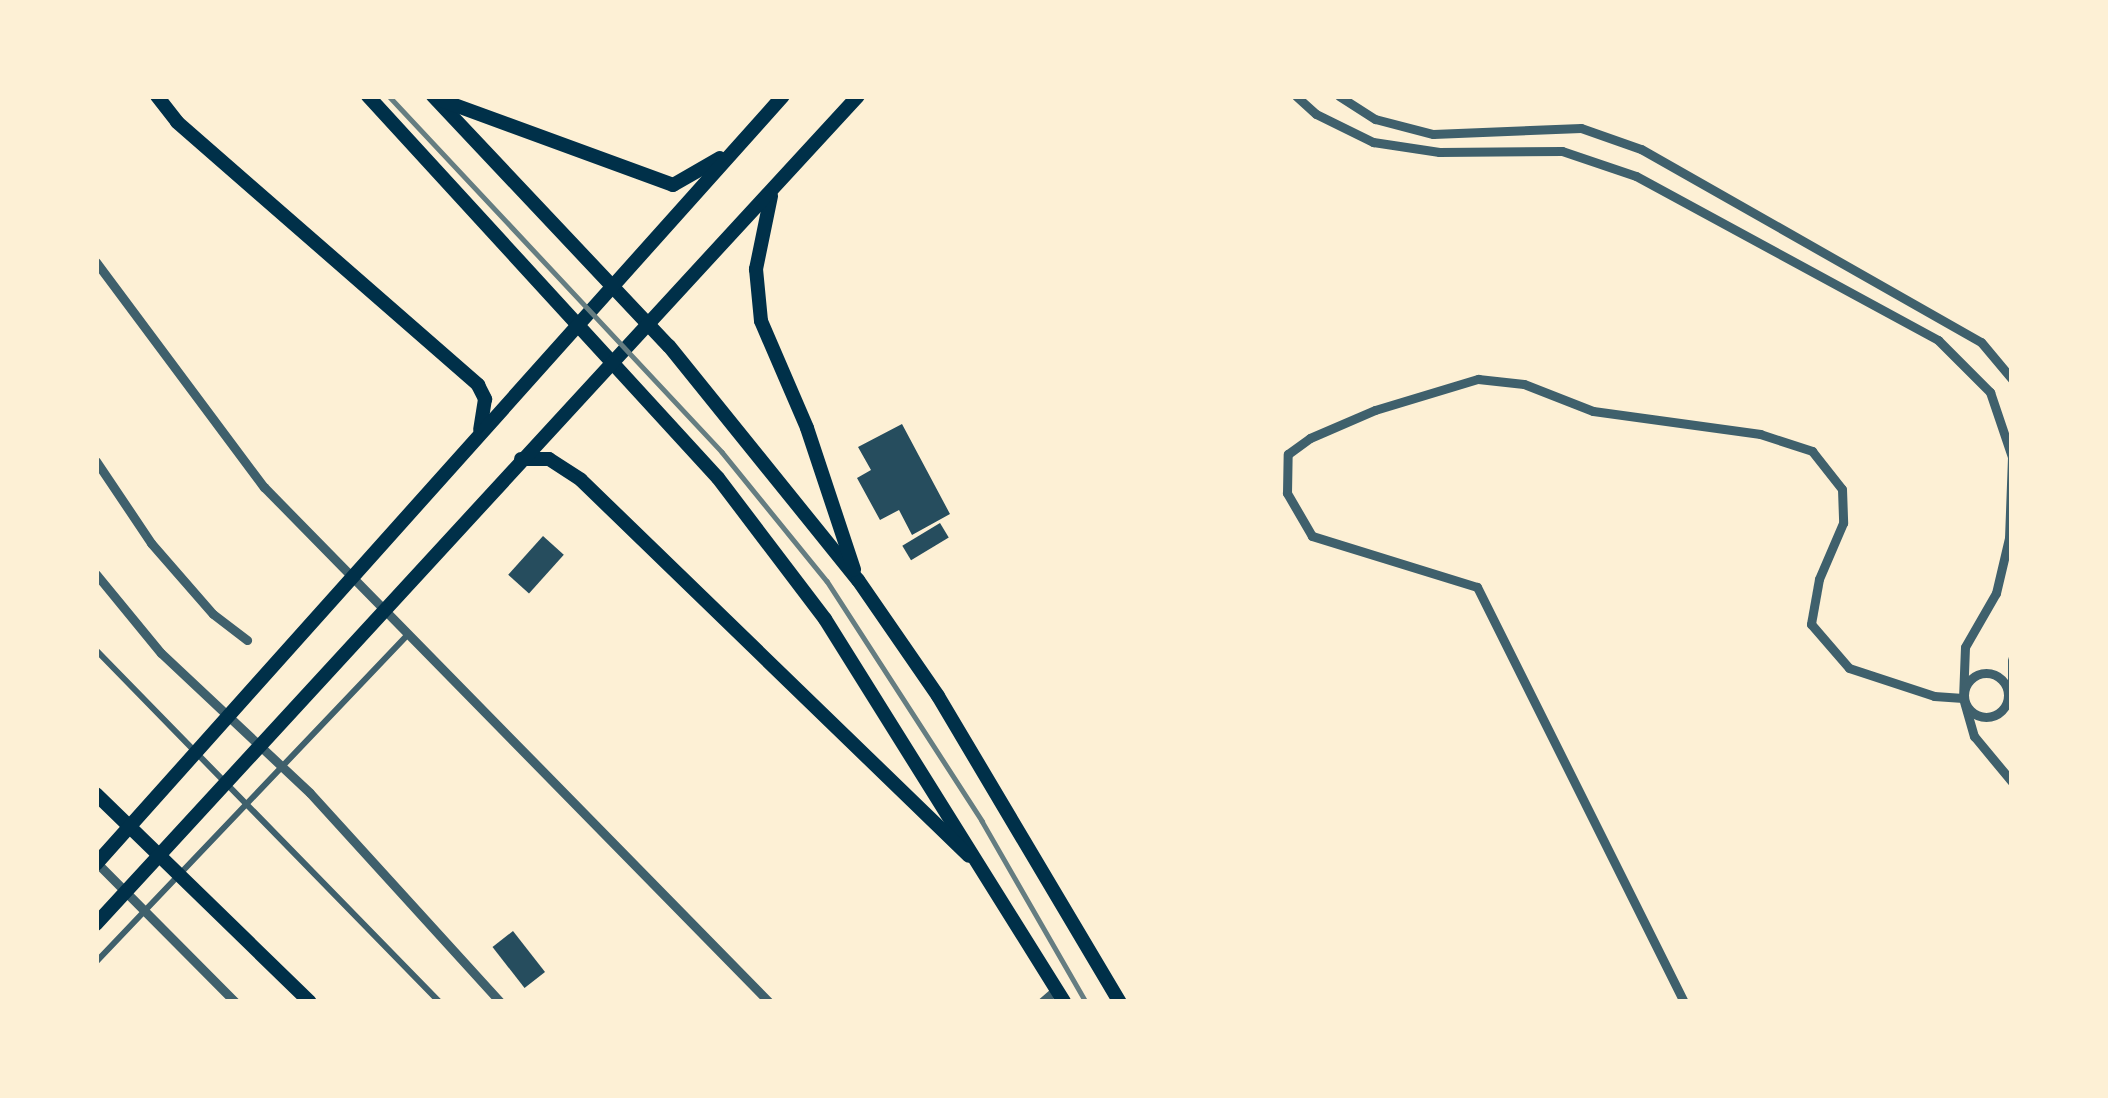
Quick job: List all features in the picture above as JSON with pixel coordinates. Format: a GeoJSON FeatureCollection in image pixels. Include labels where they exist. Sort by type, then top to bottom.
{"type":"FeatureCollection","features":[{"type":"Feature","properties":{"kind":"main road"},"geometry":{"type":"LineString","coordinates":[[157,96],[206,148],[478,385],[484,399],[480,430]]}},
{"type":"Feature","properties":{"kind":"main road"},"geometry":{"type":"LineString","coordinates":[[368,96],[718,478],[825,619],[1060,996]]}},
{"type":"Feature","properties":{"kind":"main road"},"geometry":{"type":"LineString","coordinates":[[433,96],[673,185],[729,152]]}},
{"type":"Feature","properties":{"kind":"main road"},"geometry":{"type":"LineString","coordinates":[[433,96],[669,346],[858,580],[938,695],[1120,1002]]}},
{"type":"Feature","properties":{"kind":"main road"},"geometry":{"type":"LineString","coordinates":[[96,863],[783,96]]}},
{"type":"Feature","properties":{"kind":"main road"},"geometry":{"type":"LineString","coordinates":[[96,924],[858,96]]}},
{"type":"Feature","properties":{"kind":"main road"},"geometry":{"type":"LineString","coordinates":[[772,191],[756,269],[761,320],[807,428],[858,580]]}},
{"type":"Feature","properties":{"kind":"main road"},"geometry":{"type":"LineString","coordinates":[[521,459],[549,459],[581,480],[984,870]]}},
{"type":"Feature","properties":{"kind":"main road"},"geometry":{"type":"LineString","coordinates":[[96,794],[310,1002]]}},
{"type":"Feature","properties":{"kind":"street"},"geometry":{"type":"LineString","coordinates":[[474,114],[481,96]]}},
{"type":"Feature","properties":{"kind":"street"},"geometry":{"type":"LineString","coordinates":[[1297,96],[1316,114],[1372,142],[1439,152],[1562,151],[1636,176],[1938,340],[1990,392],[2012,457],[2009,538],[1996,593],[1965,647],[1963,698],[1974,736],[2012,782]]}},
{"type":"Feature","properties":{"kind":"street"},"geometry":{"type":"LineString","coordinates":[[1339,96],[1375,119],[1432,134],[1581,128],[1641,149],[1981,342],[2012,380]]}},
{"type":"Feature","properties":{"kind":"street"},"geometry":{"type":"LineString","coordinates":[[96,262],[264,487],[406,637],[769,1002]]}},
{"type":"Feature","properties":{"kind":"street"},"geometry":{"type":"LineString","coordinates":[[1684,1002],[1477,587],[1312,536],[1287,493],[1288,454],[1310,438],[1375,410],[1478,379],[1524,384],[1592,410],[1760,434],[1811,451],[1842,489],[1843,523],[1819,579],[1811,624],[1849,668],[1914,691],[1963,698]]}},
{"type":"Feature","properties":{"kind":"street"},"geometry":{"type":"LineString","coordinates":[[96,461],[151,543],[213,614],[247,640]]}},
{"type":"Feature","properties":{"kind":"street"},"geometry":{"type":"LineString","coordinates":[[96,574],[161,653],[282,768],[500,1002]]}},
{"type":"Feature","properties":{"kind":"street"},"geometry":{"type":"LineString","coordinates":[[96,962],[406,637]]}},
{"type":"Feature","properties":{"kind":"street"},"geometry":{"type":"LineString","coordinates":[[96,650],[440,1002]]}},
{"type":"Feature","properties":{"kind":"street"},"geometry":{"type":"LineString","coordinates":[[2011,700],[2002,678],[1984,672],[1968,680],[1963,698],[1971,713],[1987,718],[2002,711],[2011,700],[2012,660]]}},
{"type":"Feature","properties":{"kind":"street"},"geometry":{"type":"LineString","coordinates":[[96,863],[235,1002]]}},
{"type":"Feature","properties":{"kind":"street"},"geometry":{"type":"LineString","coordinates":[[1042,1002],[1060,996]]}},
{"type":"Feature","properties":{"kind":"building"},"geometry":{"type":"Polygon","coordinates":[[[902,424],[950,514],[912,535],[899,510],[880,520],[857,478],[871,470],[858,447],[902,424]]]}},
{"type":"Feature","properties":{"kind":"building"},"geometry":{"type":"Polygon","coordinates":[[[940,523],[949,538],[911,560],[902,546],[940,523]]]}},
{"type":"Feature","properties":{"kind":"building"},"geometry":{"type":"Polygon","coordinates":[[[543,536],[564,555],[529,593],[508,575],[543,536]]]}},
{"type":"Feature","properties":{"kind":"building"},"geometry":{"type":"Polygon","coordinates":[[[513,931],[545,972],[525,988],[493,947],[513,931]]]}},
{"type":"Feature","properties":{"kind":"railway"},"geometry":{"type":"LineString","coordinates":[[389,96],[722,452],[827,581],[982,821],[1086,1002]]}}]}
